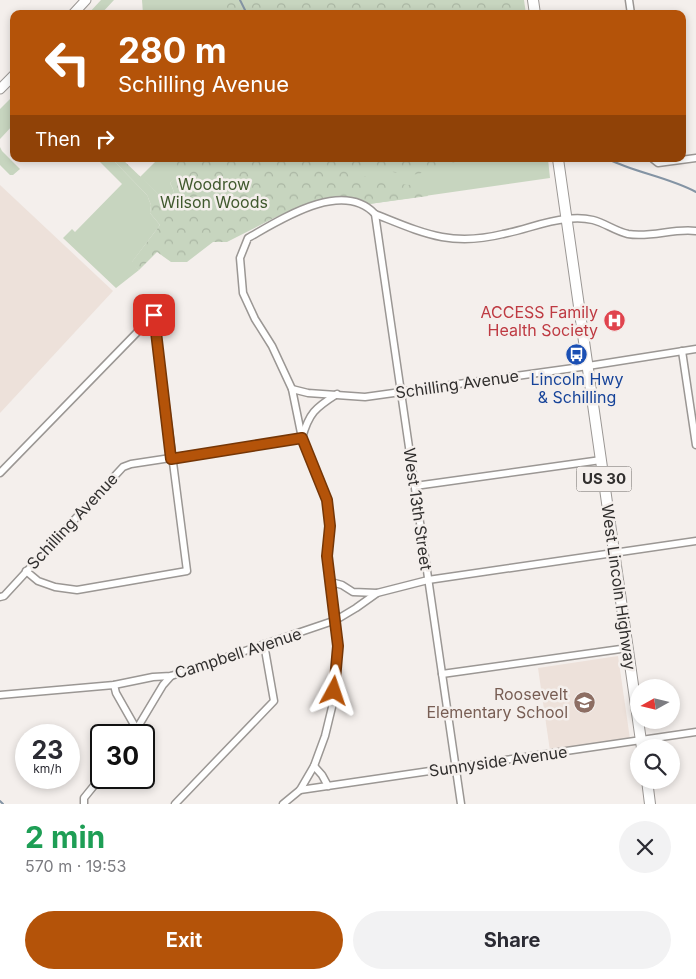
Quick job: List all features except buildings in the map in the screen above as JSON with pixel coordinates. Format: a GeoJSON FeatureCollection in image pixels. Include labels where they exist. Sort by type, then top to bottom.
{"type":"FeatureCollection","features":[{"type":"Feature","properties":{"kind":"main road"},"geometry":{"type":"LineString","coordinates":[[77,10],[86,0]]}},
{"type":"Feature","properties":{"kind":"main road"},"geometry":{"type":"LineString","coordinates":[[0,89],[10,79]]}},
{"type":"Feature","properties":{"kind":"main road","name":"West Lincoln Highway"},"geometry":{"type":"LineString","coordinates":[[558,162],[641,739]]}},
{"type":"Feature","properties":{"kind":"main road"},"geometry":{"type":"LineString","coordinates":[[648,789],[650,804]]}},
{"type":"Feature","properties":{"kind":"street"},"geometry":{"type":"LineString","coordinates":[[284,804],[300,790],[314,766],[325,736],[333,703],[338,646],[327,556],[330,526],[327,500],[302,438],[292,389],[272,346],[255,319],[243,293],[240,258],[248,238],[309,206],[344,200],[368,207],[375,214],[429,235],[452,239],[473,239],[501,235],[566,219],[592,219],[628,234],[645,235],[696,231]]}},
{"type":"Feature","properties":{"kind":"street","name":"West 13th Street"},"geometry":{"type":"LineString","coordinates":[[375,214],[461,804]]}},
{"type":"Feature","properties":{"kind":"street"},"geometry":{"type":"LineString","coordinates":[[26,571],[38,581],[55,587],[77,590],[187,571],[171,459],[154,315],[157,304]]}},
{"type":"Feature","properties":{"kind":"street"},"geometry":{"type":"LineString","coordinates":[[0,473],[154,315]]}},
{"type":"Feature","properties":{"kind":"street","name":"Schilling Avenue"},"geometry":{"type":"LineString","coordinates":[[292,389],[308,393],[365,397],[696,349]]}},
{"type":"Feature","properties":{"kind":"street"},"geometry":{"type":"LineString","coordinates":[[682,352],[696,445]]}},
{"type":"Feature","properties":{"kind":"street"},"geometry":{"type":"LineString","coordinates":[[302,438],[307,421],[314,411],[337,394]]}},
{"type":"Feature","properties":{"kind":"street","name":"Schilling Avenue"},"geometry":{"type":"LineString","coordinates":[[0,597],[4,596],[123,467],[131,464],[302,438]]}},
{"type":"Feature","properties":{"kind":"street"},"geometry":{"type":"LineString","coordinates":[[415,486],[601,460]]}},
{"type":"Feature","properties":{"kind":"street","name":"Campbell Avenue"},"geometry":{"type":"LineString","coordinates":[[330,582],[342,585],[353,592],[377,593],[428,580],[696,541]]}},
{"type":"Feature","properties":{"kind":"street","name":"Campbell Avenue"},"geometry":{"type":"LineString","coordinates":[[0,695],[114,685],[152,677],[171,676],[336,620],[377,593]]}},
{"type":"Feature","properties":{"kind":"street"},"geometry":{"type":"LineString","coordinates":[[175,804],[274,701],[264,644]]}},
{"type":"Feature","properties":{"kind":"street"},"geometry":{"type":"LineString","coordinates":[[442,674],[628,648]]}},
{"type":"Feature","properties":{"kind":"street"},"geometry":{"type":"LineString","coordinates":[[140,724],[163,685],[171,676]]}},
{"type":"Feature","properties":{"kind":"street"},"geometry":{"type":"LineString","coordinates":[[114,685],[131,724]]}},
{"type":"Feature","properties":{"kind":"street","name":"Sunnyside Avenue"},"geometry":{"type":"LineString","coordinates":[[664,739],[696,732]]}},
{"type":"Feature","properties":{"kind":"street","name":"Sunnyside Avenue"},"geometry":{"type":"LineString","coordinates":[[300,790],[630,746]]}},
{"type":"Feature","properties":{"kind":"street"},"geometry":{"type":"LineString","coordinates":[[314,766],[328,786]]}},
{"type":"Feature","properties":{"kind":"street"},"geometry":{"type":"LineString","coordinates":[[84,804],[84,798],[91,789]]}},
{"type":"Feature","properties":{"kind":"shaded area"},"geometry":{"type":"Polygon","coordinates":[[[0,185],[113,291],[0,413],[0,185]]]}},
{"type":"Feature","properties":{"kind":"shaded area","name":"Roosevelt Elementary School"},"geometry":{"type":"Polygon","coordinates":[[[618,656],[630,739],[550,751],[538,668],[618,656]]]}},
{"type":"Feature","properties":{"kind":"green space"},"geometry":{"type":"Polygon","coordinates":[[[101,0],[114,0],[105,10],[92,10],[101,0]]]}},
{"type":"Feature","properties":{"kind":"green space"},"geometry":{"type":"Polygon","coordinates":[[[142,0],[524,0],[525,10],[143,10],[142,0]]]}},
{"type":"Feature","properties":{"kind":"green space"},"geometry":{"type":"Polygon","coordinates":[[[217,0],[515,0],[517,10],[228,10],[226,6],[218,3],[217,0]]]}},
{"type":"Feature","properties":{"kind":"green space"},"geometry":{"type":"Polygon","coordinates":[[[10,99],[10,128],[0,139],[0,109],[10,99]]]}},
{"type":"Feature","properties":{"kind":"green space"},"geometry":{"type":"Polygon","coordinates":[[[0,147],[10,159],[10,162],[13,162],[20,169],[13,175],[10,175],[0,165],[0,147]]]}},
{"type":"Feature","properties":{"kind":"green space"},"geometry":{"type":"Polygon","coordinates":[[[100,162],[115,162],[147,195],[151,205],[150,213],[160,225],[132,262],[139,270],[116,288],[63,238],[72,229],[75,232],[122,184],[100,162]]]}},
{"type":"Feature","properties":{"kind":"green space","name":"Woodrow Wilson Woods"},"geometry":{"type":"Polygon","coordinates":[[[115,162],[125,162],[173,208],[175,195],[170,183],[176,177],[174,162],[456,162],[439,164],[419,174],[406,175],[371,167],[361,168],[360,173],[364,176],[407,185],[422,184],[428,196],[369,204],[346,198],[313,202],[274,218],[227,242],[213,242],[187,262],[171,262],[157,252],[139,270],[131,263],[160,225],[150,213],[151,205],[147,195],[115,162]]]}},
{"type":"Feature","properties":{"kind":"green space","name":"Woodrow Wilson Woods"},"geometry":{"type":"Polygon","coordinates":[[[155,162],[548,162],[550,178],[369,204],[343,199],[317,202],[300,207],[176,178],[170,183],[175,195],[173,208],[140,177],[155,162]]]}},
{"type":"Feature","properties":{"kind":"waterway"},"geometry":{"type":"LineString","coordinates":[[240,0],[245,10]]}},
{"type":"Feature","properties":{"kind":"waterway"},"geometry":{"type":"LineString","coordinates":[[615,162],[674,182],[696,192]]}},
{"type":"Feature","properties":{"kind":"waterway"},"geometry":{"type":"LineString","coordinates":[[0,801],[3,804]]}},
{"type":"Feature","properties":{"kind":"place","name":"ACCESS Family Health Society"},"geometry":{"type":"Point","coordinates":[614,321]}},
{"type":"Feature","properties":{"kind":"place","name":"Lincoln Hwy & Schilling"},"geometry":{"type":"Point","coordinates":[577,355]}},
{"type":"Feature","properties":{"kind":"place","name":"Roosevelt Elementary School"},"geometry":{"type":"Point","coordinates":[584,703]}},
{"type":"Feature","properties":{"kind":"route"},"geometry":{"type":"LineString","coordinates":[[154,315],[171,459],[302,438],[327,500],[330,526],[327,556],[338,646],[334,691]]}}]}
